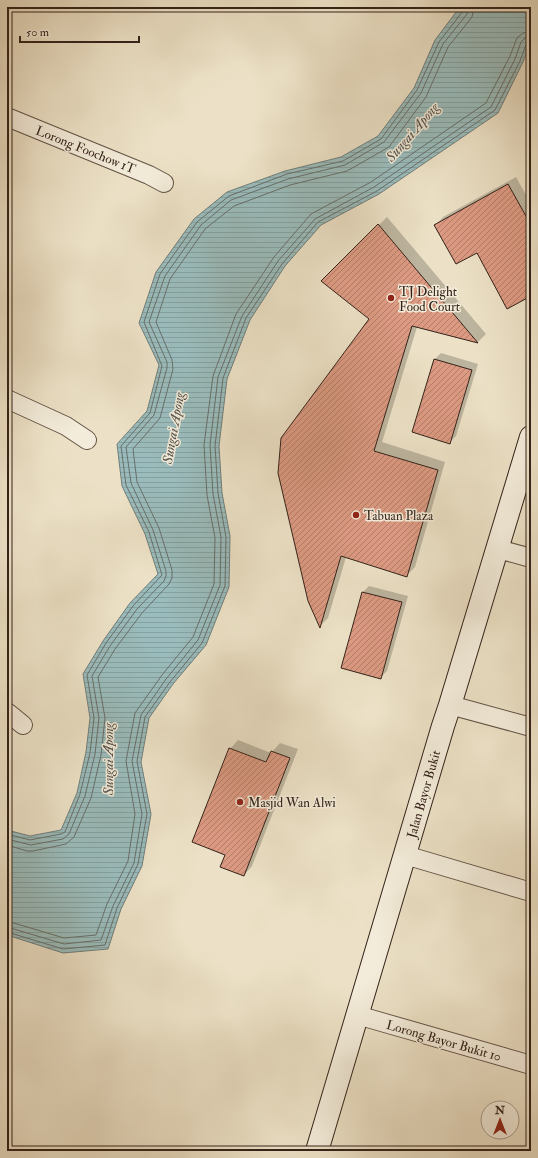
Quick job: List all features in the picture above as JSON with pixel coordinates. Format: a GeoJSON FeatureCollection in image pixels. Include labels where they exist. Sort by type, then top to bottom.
{"type":"FeatureCollection","features":[{"type":"Feature","properties":{"kind":"street","name":"Lorong Foochow 1T"},"geometry":{"type":"LineString","coordinates":[[7,117],[149,175],[164,183]]}},
{"type":"Feature","properties":{"kind":"street"},"geometry":{"type":"LineString","coordinates":[[7,399],[66,426],[87,440]]}},
{"type":"Feature","properties":{"kind":"street","name":"Jalan Bayor Bukit"},"geometry":{"type":"LineString","coordinates":[[317,1151],[443,726],[531,437]]}},
{"type":"Feature","properties":{"kind":"street"},"geometry":{"type":"LineString","coordinates":[[498,549],[531,558]]}},
{"type":"Feature","properties":{"kind":"street"},"geometry":{"type":"LineString","coordinates":[[450,705],[531,727]]}},
{"type":"Feature","properties":{"kind":"street"},"geometry":{"type":"LineString","coordinates":[[7,712],[23,725]]}},
{"type":"Feature","properties":{"kind":"street"},"geometry":{"type":"LineString","coordinates":[[405,855],[531,892]]}},
{"type":"Feature","properties":{"kind":"street","name":"Lorong Bayor Bukit 10"},"geometry":{"type":"LineString","coordinates":[[357,1015],[531,1065]]}},
{"type":"Feature","properties":{"kind":"water","name":"Sungai Apong"},"geometry":{"type":"Polygon","coordinates":[[[460,7],[531,7],[531,42],[498,113],[379,194],[321,225],[285,266],[250,320],[227,379],[219,446],[222,493],[230,536],[229,587],[206,645],[173,684],[149,718],[141,762],[151,814],[142,866],[121,909],[108,949],[63,953],[7,935],[7,830],[30,836],[61,830],[77,793],[86,752],[90,718],[83,674],[103,641],[130,603],[158,574],[145,534],[122,486],[117,444],[147,411],[159,365],[139,323],[156,272],[194,219],[227,192],[285,171],[341,157],[378,136],[414,88],[435,40],[460,7]]]}},
{"type":"Feature","properties":{"kind":"building"},"geometry":{"type":"Polygon","coordinates":[[[508,184],[531,225],[531,296],[507,309],[477,253],[456,264],[434,225],[508,184]]]}},
{"type":"Feature","properties":{"kind":"building","name":"Tabuan Plaza"},"geometry":{"type":"Polygon","coordinates":[[[378,224],[478,343],[412,326],[374,451],[438,470],[407,577],[341,556],[320,628],[308,601],[278,473],[281,438],[369,319],[321,281],[378,224]]]}},
{"type":"Feature","properties":{"kind":"building"},"geometry":{"type":"Polygon","coordinates":[[[434,359],[472,370],[450,444],[412,432],[434,359]]]}},
{"type":"Feature","properties":{"kind":"building"},"geometry":{"type":"Polygon","coordinates":[[[362,592],[402,602],[381,679],[341,668],[362,592]]]}},
{"type":"Feature","properties":{"kind":"building","name":"Masjid Wan Alwi"},"geometry":{"type":"Polygon","coordinates":[[[229,748],[266,762],[271,751],[290,758],[244,876],[220,867],[225,855],[192,842],[229,748]]]}},
{"type":"Feature","properties":{"kind":"place","name":"TJ Delight Food Court"},"geometry":{"type":"Point","coordinates":[391,298]}},
{"type":"Feature","properties":{"kind":"place","name":"Tabuan Plaza"},"geometry":{"type":"Point","coordinates":[356,515]}},
{"type":"Feature","properties":{"kind":"place","name":"Masjid Wan Alwi"},"geometry":{"type":"Point","coordinates":[240,802]}}]}
